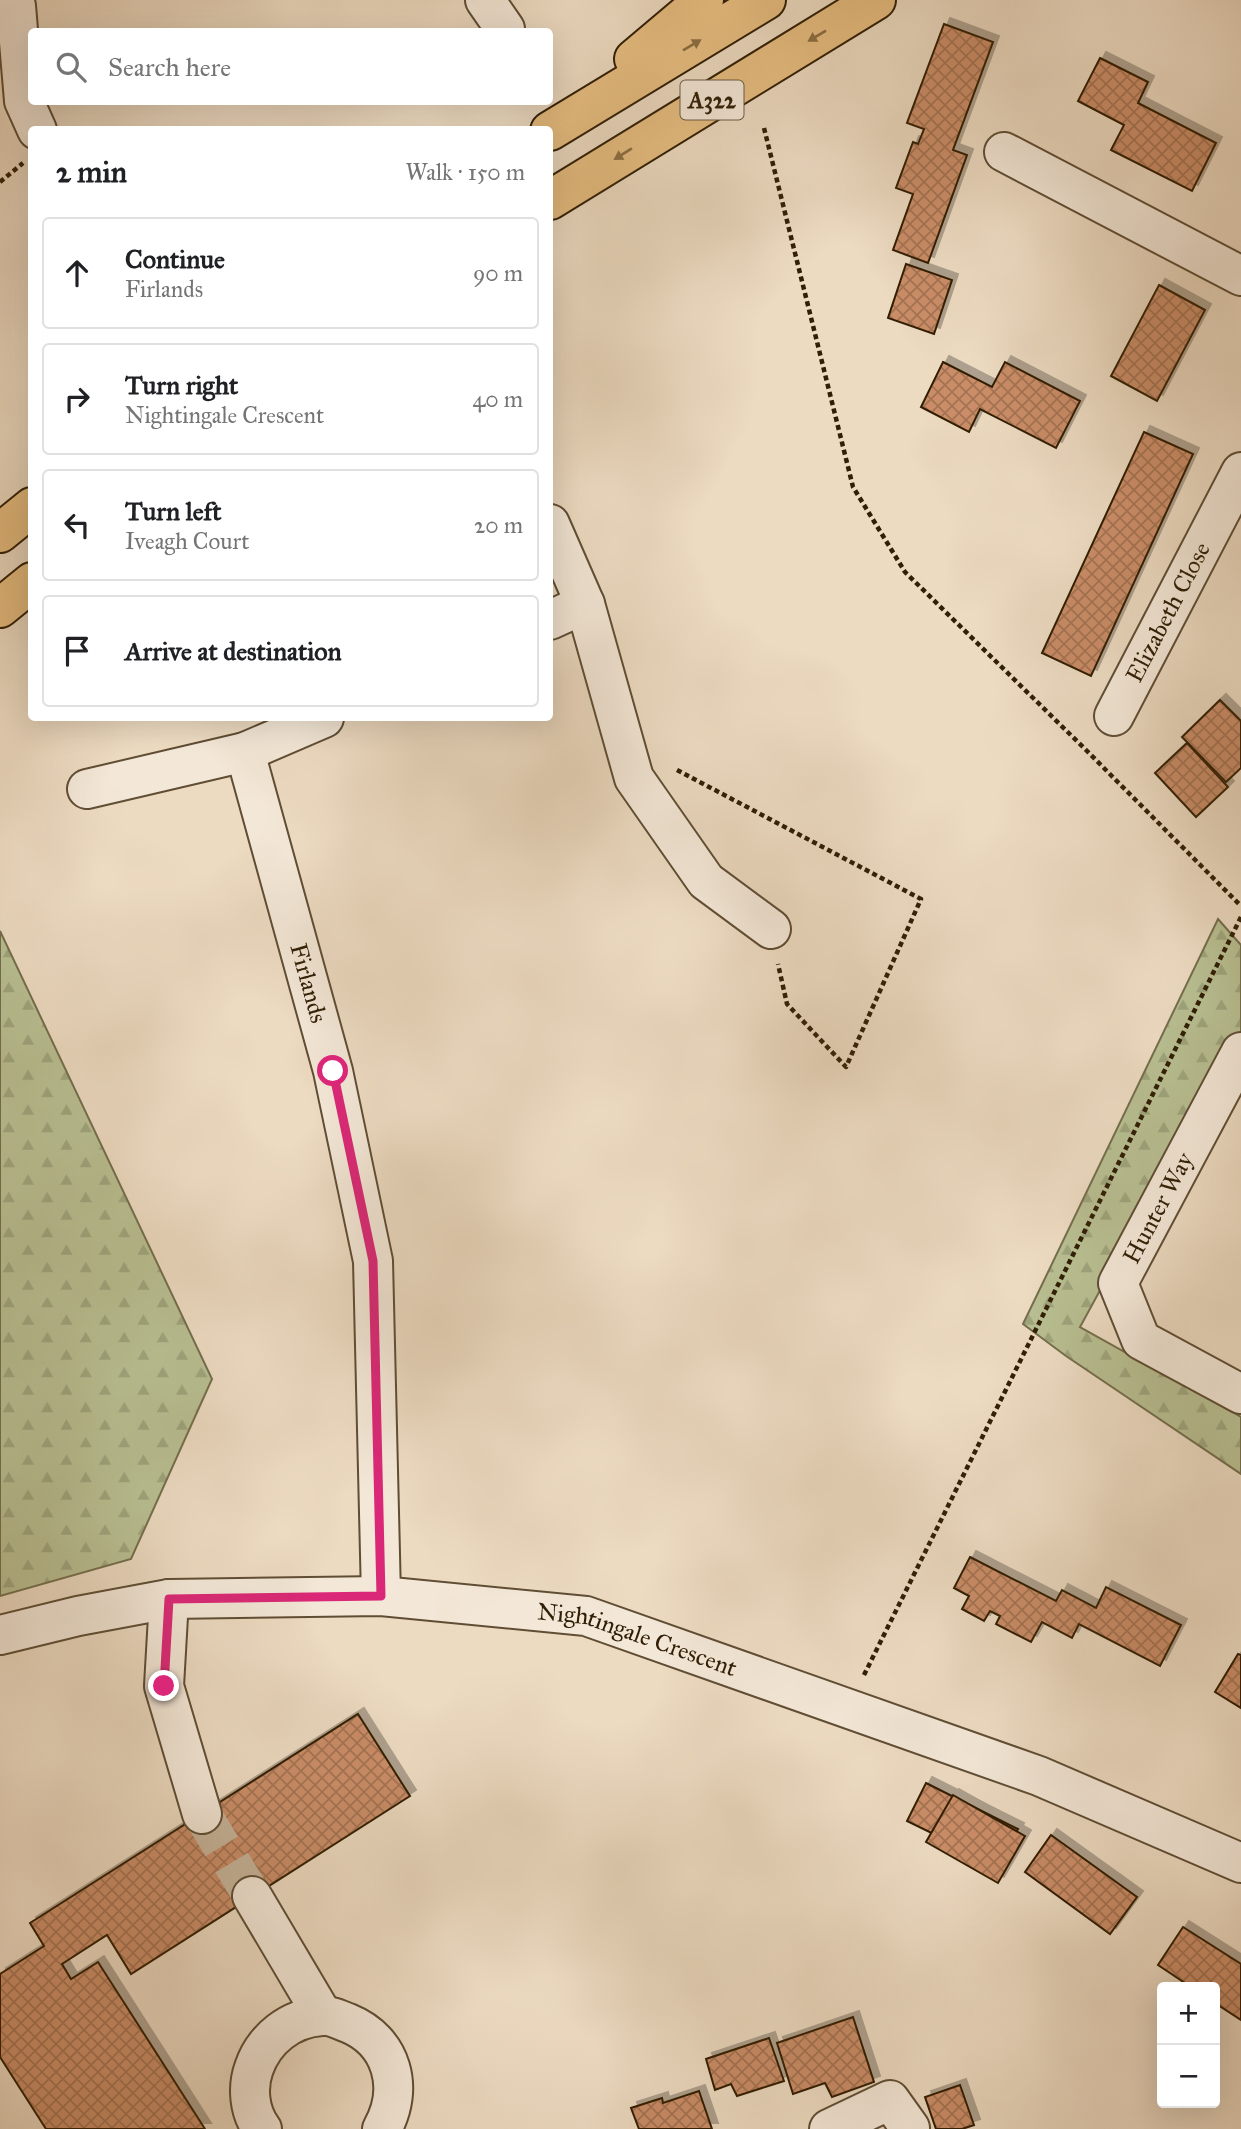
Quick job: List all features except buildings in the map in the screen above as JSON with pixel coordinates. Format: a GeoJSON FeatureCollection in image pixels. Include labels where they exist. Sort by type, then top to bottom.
{"type":"FeatureCollection","features":[{"type":"Feature","properties":{"kind":"highway"},"geometry":{"type":"LineString","coordinates":[[554,128],[704,0]]}},
{"type":"Feature","properties":{"kind":"highway","name":"A322"},"geometry":{"type":"LineString","coordinates":[[554,128],[766,0]]}},
{"type":"Feature","properties":{"kind":"highway","name":"A322"},"geometry":{"type":"LineString","coordinates":[[553,198],[876,0]]}},
{"type":"Feature","properties":{"kind":"highway"},"geometry":{"type":"LineString","coordinates":[[0,533],[28,510]]}},
{"type":"Feature","properties":{"kind":"highway"},"geometry":{"type":"LineString","coordinates":[[0,608],[28,585]]}},
{"type":"Feature","properties":{"kind":"street"},"geometry":{"type":"LineString","coordinates":[[17,2],[24,101],[35,126]]}},
{"type":"Feature","properties":{"kind":"street"},"geometry":{"type":"LineString","coordinates":[[1004,152],[1241,276]]}},
{"type":"Feature","properties":{"kind":"street","name":"Elizabeth Close"},"geometry":{"type":"LineString","coordinates":[[1114,716],[1241,472]]}},
{"type":"Feature","properties":{"kind":"street"},"geometry":{"type":"LineString","coordinates":[[553,531],[585,604],[634,778],[706,881],[771,929]]}},
{"type":"Feature","properties":{"kind":"street"},"geometry":{"type":"LineString","coordinates":[[553,619],[585,604]]}},
{"type":"Feature","properties":{"kind":"street"},"geometry":{"type":"LineString","coordinates":[[87,789],[245,752],[317,721]]}},
{"type":"Feature","properties":{"kind":"street","name":"Firlands"},"geometry":{"type":"LineString","coordinates":[[245,752],[333,1071],[373,1261],[381,1596]]}},
{"type":"Feature","properties":{"kind":"street","name":"Hunter Way"},"geometry":{"type":"LineString","coordinates":[[1241,1052],[1118,1283],[1141,1340],[1241,1394]]}},
{"type":"Feature","properties":{"kind":"street","name":"Nightingale Crescent"},"geometry":{"type":"LineString","coordinates":[[0,1635],[78,1616],[169,1599],[381,1596],[586,1616],[1039,1776],[1241,1863]]}},
{"type":"Feature","properties":{"kind":"street"},"geometry":{"type":"LineString","coordinates":[[169,1599],[164,1686],[202,1814]]}},
{"type":"Feature","properties":{"kind":"street"},"geometry":{"type":"LineString","coordinates":[[252,1896],[323,2015]]}},
{"type":"Feature","properties":{"kind":"street"},"geometry":{"type":"LineString","coordinates":[[262,2129],[250,2101],[250,2078],[258,2056],[271,2037],[290,2024],[323,2015],[360,2028],[379,2045],[391,2066],[394,2091],[390,2115],[382,2129]]}},
{"type":"Feature","properties":{"kind":"street"},"geometry":{"type":"LineString","coordinates":[[829,2129],[890,2100],[910,2128]]}},
{"type":"Feature","properties":{"kind":"path"},"geometry":{"type":"LineString","coordinates":[[764,128],[853,486],[872,519],[905,572],[1241,906]]}},
{"type":"Feature","properties":{"kind":"path"},"geometry":{"type":"LineString","coordinates":[[0,182],[28,159]]}},
{"type":"Feature","properties":{"kind":"path"},"geometry":{"type":"LineString","coordinates":[[634,778],[663,763],[921,899],[846,1067],[787,1004],[771,929]]}},
{"type":"Feature","properties":{"kind":"path"},"geometry":{"type":"LineString","coordinates":[[848,1709],[1241,918]]}},
{"type":"Feature","properties":{"kind":"green space"},"geometry":{"type":"Polygon","coordinates":[[[1218,919],[1241,945],[1241,1032],[1080,1327],[1241,1417],[1241,1474],[1023,1324],[1218,919]]]}},
{"type":"Feature","properties":{"kind":"green space"},"geometry":{"type":"Polygon","coordinates":[[[0,931],[212,1379],[131,1559],[0,1596],[0,931]]]}},
{"type":"Feature","properties":{"kind":"tunnel"},"geometry":{"type":"LineString","coordinates":[[202,1814],[252,1896]]}},
{"type":"Feature","properties":{"kind":"route"},"geometry":{"type":"LineString","coordinates":[[164,1686],[169,1599],[381,1596],[373,1261],[333,1071]]}}]}
